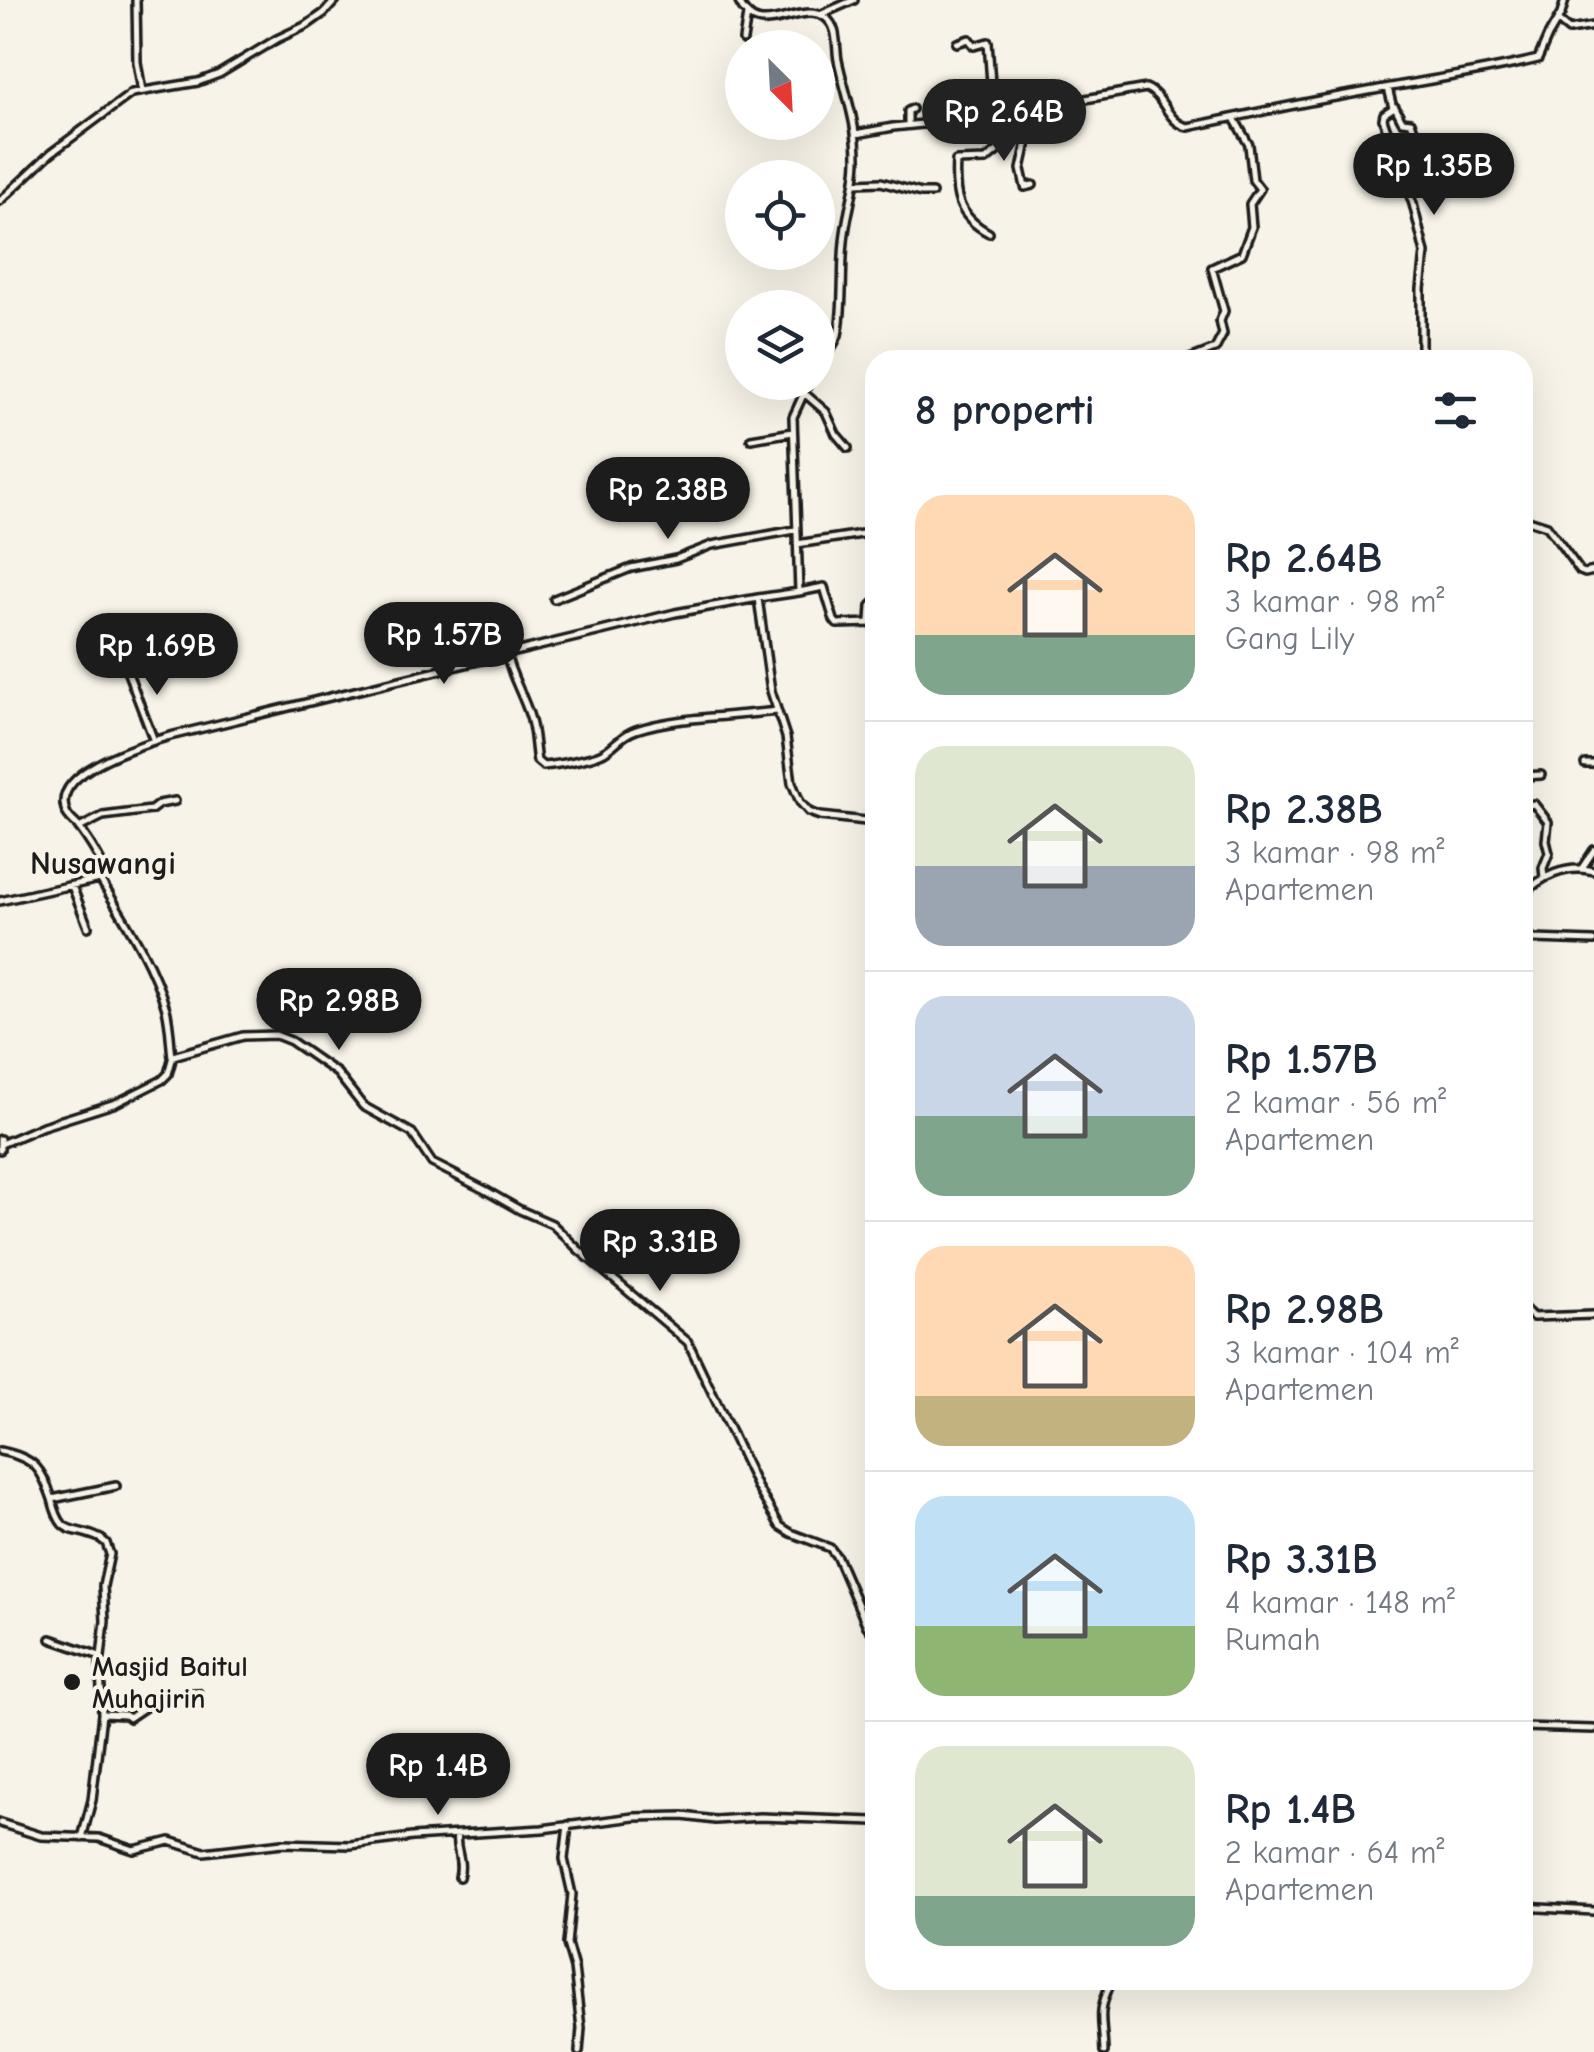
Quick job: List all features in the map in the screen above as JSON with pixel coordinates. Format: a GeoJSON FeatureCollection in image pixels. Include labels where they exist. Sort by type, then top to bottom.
{"type":"FeatureCollection","features":[{"type":"Feature","properties":{"kind":"street"},"geometry":{"type":"LineString","coordinates":[[136,0],[137,62],[142,92]]}},
{"type":"Feature","properties":{"kind":"street"},"geometry":{"type":"LineString","coordinates":[[0,201],[51,153],[132,93],[198,82],[218,74],[307,25],[336,0]]}},
{"type":"Feature","properties":{"kind":"street"},"geometry":{"type":"LineString","coordinates":[[738,0],[747,15],[757,20],[807,10],[822,14],[854,0]]}},
{"type":"Feature","properties":{"kind":"street"},"geometry":{"type":"LineString","coordinates":[[856,134],[908,125],[949,125],[1146,88],[1158,95],[1180,126],[1188,127],[1538,59],[1565,0]]}},
{"type":"Feature","properties":{"kind":"street"},"geometry":{"type":"LineString","coordinates":[[822,14],[837,37],[838,60],[856,134],[856,182],[844,240],[835,341]]}},
{"type":"Feature","properties":{"kind":"street"},"geometry":{"type":"LineString","coordinates":[[745,30],[747,15]]}},
{"type":"Feature","properties":{"kind":"street"},"geometry":{"type":"LineString","coordinates":[[1558,22],[1568,30],[1594,26]]}},
{"type":"Feature","properties":{"kind":"street"},"geometry":{"type":"LineString","coordinates":[[957,43],[969,39],[974,46],[988,42],[991,83],[1000,114]]}},
{"type":"Feature","properties":{"kind":"street"},"geometry":{"type":"LineString","coordinates":[[1388,88],[1392,110],[1382,120],[1413,204],[1424,253],[1421,350]]}},
{"type":"Feature","properties":{"kind":"street"},"geometry":{"type":"LineString","coordinates":[[1033,185],[1025,186],[1021,170],[1036,106]]}},
{"type":"Feature","properties":{"kind":"street"},"geometry":{"type":"LineString","coordinates":[[1392,106],[1402,121],[1411,122],[1415,133]]}},
{"type":"Feature","properties":{"kind":"street"},"geometry":{"type":"LineString","coordinates":[[908,125],[908,111],[912,109]]}},
{"type":"Feature","properties":{"kind":"street"},"geometry":{"type":"LineString","coordinates":[[980,118],[982,128],[1003,132],[1002,147],[986,160],[956,161],[955,186],[966,217],[989,234]]}},
{"type":"Feature","properties":{"kind":"street"},"geometry":{"type":"LineString","coordinates":[[1212,350],[1222,336],[1220,321],[1224,312],[1212,268],[1241,255],[1251,229],[1250,206],[1260,189],[1253,180],[1249,145],[1234,118]]}},
{"type":"Feature","properties":{"kind":"street"},"geometry":{"type":"LineString","coordinates":[[856,182],[881,182],[932,193]]}},
{"type":"Feature","properties":{"kind":"street"},"geometry":{"type":"LineString","coordinates":[[798,592],[793,418],[800,400]]}},
{"type":"Feature","properties":{"kind":"street"},"geometry":{"type":"LineString","coordinates":[[813,400],[848,448]]}},
{"type":"Feature","properties":{"kind":"street"},"geometry":{"type":"LineString","coordinates":[[751,440],[793,432]]}},
{"type":"Feature","properties":{"kind":"street"},"geometry":{"type":"LineString","coordinates":[[1533,521],[1544,524],[1580,570],[1594,571]]}},
{"type":"Feature","properties":{"kind":"street"},"geometry":{"type":"LineString","coordinates":[[554,599],[631,568],[712,546],[795,530]]}},
{"type":"Feature","properties":{"kind":"street"},"geometry":{"type":"LineString","coordinates":[[796,544],[865,534]]}},
{"type":"Feature","properties":{"kind":"street"},"geometry":{"type":"LineString","coordinates":[[0,901],[100,879],[106,874],[66,813],[68,791],[78,775],[154,741],[675,612],[824,587],[836,622],[865,624]]}},
{"type":"Feature","properties":{"kind":"street"},"geometry":{"type":"LineString","coordinates":[[758,598],[771,690],[800,802],[820,816],[865,821]]}},
{"type":"Feature","properties":{"kind":"street"},"geometry":{"type":"LineString","coordinates":[[506,654],[530,716],[537,762],[543,766],[605,752],[621,736],[644,728],[776,711]]}},
{"type":"Feature","properties":{"kind":"street"},"geometry":{"type":"LineString","coordinates":[[126,668],[154,741]]}},
{"type":"Feature","properties":{"kind":"street"},"geometry":{"type":"LineString","coordinates":[[1584,764],[1594,764]]}},
{"type":"Feature","properties":{"kind":"street"},"geometry":{"type":"LineString","coordinates":[[1533,778],[1541,775]]}},
{"type":"Feature","properties":{"kind":"street"},"geometry":{"type":"LineString","coordinates":[[79,828],[103,816],[151,810],[175,801]]}},
{"type":"Feature","properties":{"kind":"street"},"geometry":{"type":"LineString","coordinates":[[1533,803],[1548,822],[1544,878]]}},
{"type":"Feature","properties":{"kind":"street"},"geometry":{"type":"LineString","coordinates":[[1582,868],[1594,850]]}},
{"type":"Feature","properties":{"kind":"street"},"geometry":{"type":"LineString","coordinates":[[1533,884],[1582,868],[1594,871]]}},
{"type":"Feature","properties":{"kind":"street"},"geometry":{"type":"LineString","coordinates":[[0,1144],[116,1103],[168,1074],[172,1057],[168,1016],[161,994],[100,879]]}},
{"type":"Feature","properties":{"kind":"street"},"geometry":{"type":"LineString","coordinates":[[72,886],[88,927]]}},
{"type":"Feature","properties":{"kind":"street"},"geometry":{"type":"LineString","coordinates":[[1533,937],[1594,940]]}},
{"type":"Feature","properties":{"kind":"street"},"geometry":{"type":"LineString","coordinates":[[172,1057],[243,1036],[284,1037],[337,1073],[363,1106],[412,1133],[432,1163],[552,1224],[688,1342],[750,1473],[780,1526],[830,1548],[865,1621]]}},
{"type":"Feature","properties":{"kind":"street"},"geometry":{"type":"LineString","coordinates":[[1533,1317],[1594,1315]]}},
{"type":"Feature","properties":{"kind":"street"},"geometry":{"type":"LineString","coordinates":[[0,1450],[33,1462],[46,1483],[63,1527],[101,1539],[110,1554],[103,1586],[102,1714],[92,1800],[82,1838]]}},
{"type":"Feature","properties":{"kind":"street"},"geometry":{"type":"LineString","coordinates":[[52,1499],[116,1486]]}},
{"type":"Feature","properties":{"kind":"street"},"geometry":{"type":"LineString","coordinates":[[51,1639],[100,1656]]}},
{"type":"Feature","properties":{"kind":"street"},"geometry":{"type":"LineString","coordinates":[[102,1714],[129,1718],[163,1696],[198,1693]]}},
{"type":"Feature","properties":{"kind":"street"},"geometry":{"type":"LineString","coordinates":[[1533,1727],[1594,1729]]}},
{"type":"Feature","properties":{"kind":"street"},"geometry":{"type":"LineString","coordinates":[[0,1823],[41,1836],[108,1840],[134,1850],[177,1842],[204,1852],[283,1843],[350,1845],[412,1836],[542,1830],[650,1816],[865,1821]]}},
{"type":"Feature","properties":{"kind":"street"},"geometry":{"type":"LineString","coordinates":[[568,1825],[564,1859],[572,1894],[567,1944],[581,2028],[579,2052]]}},
{"type":"Feature","properties":{"kind":"street"},"geometry":{"type":"LineString","coordinates":[[457,1835],[462,1862],[459,1877]]}},
{"type":"Feature","properties":{"kind":"street"},"geometry":{"type":"LineString","coordinates":[[1533,1908],[1594,1911]]}},
{"type":"Feature","properties":{"kind":"street"},"geometry":{"type":"LineString","coordinates":[[1104,2052],[1100,2010],[1107,1990]]}},
{"type":"Feature","properties":{"kind":"place","name":"Masjid Baitul Muhajirin"},"geometry":{"type":"Point","coordinates":[72,1682]}},
{"type":"Feature","properties":{"kind":"district","name":"Nusawangi"},"geometry":{"type":"Point","coordinates":[103,863]}}]}
